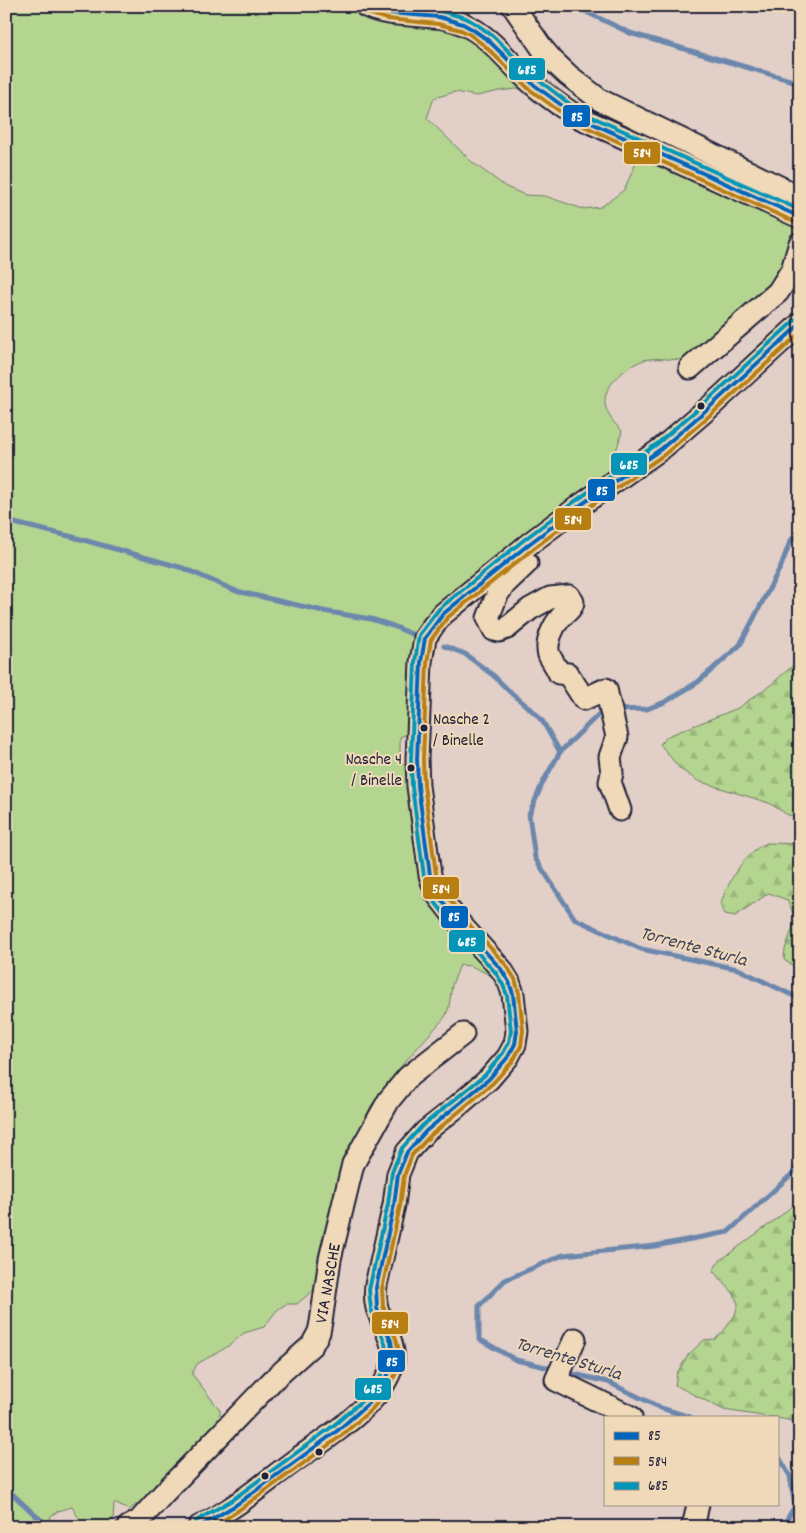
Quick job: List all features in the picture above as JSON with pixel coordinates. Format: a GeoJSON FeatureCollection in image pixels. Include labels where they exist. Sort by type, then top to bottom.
{"type":"FeatureCollection","features":[{"type":"Feature","properties":{"kind":"street"},"geometry":{"type":"LineString","coordinates":[[366,6],[390,14],[439,16],[464,24],[485,38],[528,81],[576,116],[800,217]]}},
{"type":"Feature","properties":{"kind":"street"},"geometry":{"type":"LineString","coordinates":[[513,6],[542,48],[553,60],[568,75],[600,100],[800,197]]}},
{"type":"Feature","properties":{"kind":"street"},"geometry":{"type":"LineString","coordinates":[[690,368],[778,292],[792,270],[800,243]]}},
{"type":"Feature","properties":{"kind":"street"},"geometry":{"type":"LineString","coordinates":[[199,1527],[229,1509],[344,1424],[376,1396],[384,1384],[393,1361],[392,1349],[376,1307],[375,1296],[394,1205],[398,1174],[408,1152],[426,1131],[489,1079],[508,1057],[515,1044],[516,1018],[513,994],[509,982],[501,969],[461,925],[436,893],[430,875],[418,786],[417,759],[421,662],[425,638],[443,614],[529,544],[578,507],[661,450],[712,406],[800,324]]}},
{"type":"Feature","properties":{"kind":"street"},"geometry":{"type":"LineString","coordinates":[[529,544],[535,552],[533,558],[505,584],[497,595],[488,618],[494,630],[500,631],[507,628],[530,609],[550,598],[569,596],[573,606],[560,618],[555,626],[549,641],[549,654],[556,664],[559,673],[568,674],[584,699],[606,689],[617,737],[610,757],[612,773],[610,782],[620,810]]}},
{"type":"Feature","properties":{"kind":"street","name":"VIA NASCHE"},"geometry":{"type":"LineString","coordinates":[[128,1527],[139,1521],[266,1387],[312,1346],[322,1322],[330,1259],[353,1164],[389,1100],[408,1077],[463,1034]]}},
{"type":"Feature","properties":{"kind":"street"},"geometry":{"type":"LineString","coordinates":[[574,1341],[556,1380],[629,1416]]}},
{"type":"Feature","properties":{"kind":"street"},"geometry":{"type":"LineString","coordinates":[[692,1527],[697,1506]]}},
{"type":"Feature","properties":{"kind":"green space"},"geometry":{"type":"Polygon","coordinates":[[[6,6],[358,6],[449,28],[482,46],[525,88],[477,96],[455,92],[434,98],[427,118],[472,162],[506,187],[525,195],[545,196],[583,209],[601,207],[624,190],[639,156],[788,224],[799,231],[774,285],[688,360],[644,360],[628,368],[613,381],[605,397],[605,406],[609,415],[622,431],[609,475],[429,614],[410,733],[400,737],[400,762],[406,766],[429,896],[492,971],[492,976],[471,966],[460,965],[452,985],[449,1007],[445,1017],[403,1064],[371,1106],[349,1153],[330,1210],[317,1262],[316,1288],[297,1304],[286,1304],[277,1310],[264,1327],[244,1333],[227,1347],[197,1364],[192,1374],[220,1410],[220,1421],[145,1498],[129,1510],[114,1503],[113,1520],[98,1526],[86,1524],[79,1518],[72,1507],[58,1511],[50,1517],[54,1527],[6,1527],[6,6]]]}},
{"type":"Feature","properties":{"kind":"green space"},"geometry":{"type":"Polygon","coordinates":[[[800,659],[800,816],[788,815],[769,803],[698,781],[680,769],[660,744],[668,736],[738,708],[772,684],[800,659]]]}},
{"type":"Feature","properties":{"kind":"green space"},"geometry":{"type":"Polygon","coordinates":[[[767,843],[800,844],[800,970],[784,960],[785,949],[796,919],[787,900],[769,893],[735,916],[725,914],[720,905],[732,877],[744,861],[758,848],[767,843]]]}},
{"type":"Feature","properties":{"kind":"green space"},"geometry":{"type":"Polygon","coordinates":[[[800,1199],[800,1425],[778,1418],[778,1416],[763,1416],[724,1410],[675,1385],[677,1373],[688,1355],[704,1340],[715,1339],[723,1332],[735,1315],[738,1304],[734,1294],[713,1271],[718,1262],[800,1199]]]}},
{"type":"Feature","properties":{"kind":"waterway","name":"Torrente Sturla"},"geometry":{"type":"LineString","coordinates":[[574,6],[630,33],[800,83]]}},
{"type":"Feature","properties":{"kind":"waterway"},"geometry":{"type":"LineString","coordinates":[[6,521],[73,537],[183,568],[236,591],[323,611],[371,619],[421,638]]}},
{"type":"Feature","properties":{"kind":"waterway","name":"Torrente Sturla"},"geometry":{"type":"LineString","coordinates":[[616,710],[647,709],[665,702],[698,682],[740,645],[781,566],[790,542],[800,528]]}},
{"type":"Feature","properties":{"kind":"waterway"},"geometry":{"type":"LineString","coordinates":[[444,646],[465,654],[494,676],[536,714],[543,722],[560,752]]}},
{"type":"Feature","properties":{"kind":"waterway","name":"Torrente Sturla"},"geometry":{"type":"LineString","coordinates":[[607,712],[599,714],[560,752],[543,782],[529,815],[535,858],[575,919],[641,949],[738,969],[800,999]]}},
{"type":"Feature","properties":{"kind":"waterway","name":"Torrente Sturla"},"geometry":{"type":"LineString","coordinates":[[554,1369],[516,1360],[479,1339],[479,1306],[505,1280],[563,1255],[655,1246],[728,1232],[793,1173],[800,1160]]}},
{"type":"Feature","properties":{"kind":"waterway","name":"Torrente Sturla"},"geometry":{"type":"LineString","coordinates":[[565,1372],[608,1382],[661,1408],[687,1416]]}},
{"type":"Feature","properties":{"kind":"waterway","name":"Torrente Sturla"},"geometry":{"type":"LineString","coordinates":[[778,1456],[790,1476],[795,1506],[782,1527]]}},
{"type":"Feature","properties":{"kind":"waterway"},"geometry":{"type":"LineString","coordinates":[[6,1488],[50,1527]]}},
{"type":"Feature","properties":{"kind":"transit line","name":"85"},"geometry":{"type":"LineString","coordinates":[[367,6],[389,13],[439,17],[463,24],[489,41],[533,84],[576,116],[800,217]]}},
{"type":"Feature","properties":{"kind":"transit line","name":"685"},"geometry":{"type":"LineString","coordinates":[[387,6],[440,11],[466,18],[493,36],[537,79],[579,111],[800,210]]}},
{"type":"Feature","properties":{"kind":"transit line","name":"584"},"geometry":{"type":"LineString","coordinates":[[364,12],[388,19],[438,24],[461,30],[485,46],[529,89],[573,121],[797,223]]}},
{"type":"Feature","properties":{"kind":"transit line","name":"685"},"geometry":{"type":"LineString","coordinates":[[196,1521],[232,1500],[333,1426],[363,1400],[376,1385],[385,1368],[387,1355],[385,1343],[371,1309],[369,1290],[388,1204],[392,1172],[402,1148],[422,1126],[485,1075],[503,1053],[509,1042],[511,1031],[507,995],[503,985],[496,973],[456,929],[431,897],[424,876],[412,787],[411,759],[415,662],[419,635],[439,609],[525,539],[657,444],[796,319]]}},
{"type":"Feature","properties":{"kind":"transit line","name":"85"},"geometry":{"type":"LineString","coordinates":[[199,1527],[236,1505],[337,1431],[368,1404],[381,1388],[390,1371],[393,1355],[391,1341],[377,1308],[376,1288],[394,1205],[398,1174],[407,1152],[426,1131],[489,1079],[508,1057],[515,1044],[517,1031],[513,994],[509,982],[501,969],[461,925],[436,893],[430,875],[418,786],[417,759],[421,662],[425,638],[443,614],[529,544],[661,449],[800,324]]}},
{"type":"Feature","properties":{"kind":"transit line","name":"584"},"geometry":{"type":"LineString","coordinates":[[213,1527],[341,1436],[372,1409],[387,1391],[396,1373],[400,1355],[383,1306],[382,1289],[400,1206],[404,1176],[412,1155],[430,1136],[493,1083],[513,1061],[521,1046],[523,1030],[519,993],[515,979],[506,965],[466,921],[442,890],[436,874],[424,785],[423,759],[427,663],[431,640],[447,618],[582,512],[665,454],[800,333]]}},
{"type":"Feature","properties":{"kind":"place","name":"Nasche 2 / Binelle"},"geometry":{"type":"Point","coordinates":[424,728]}},
{"type":"Feature","properties":{"kind":"place","name":"Nasche 4 / Binelle"},"geometry":{"type":"Point","coordinates":[411,768]}}]}
